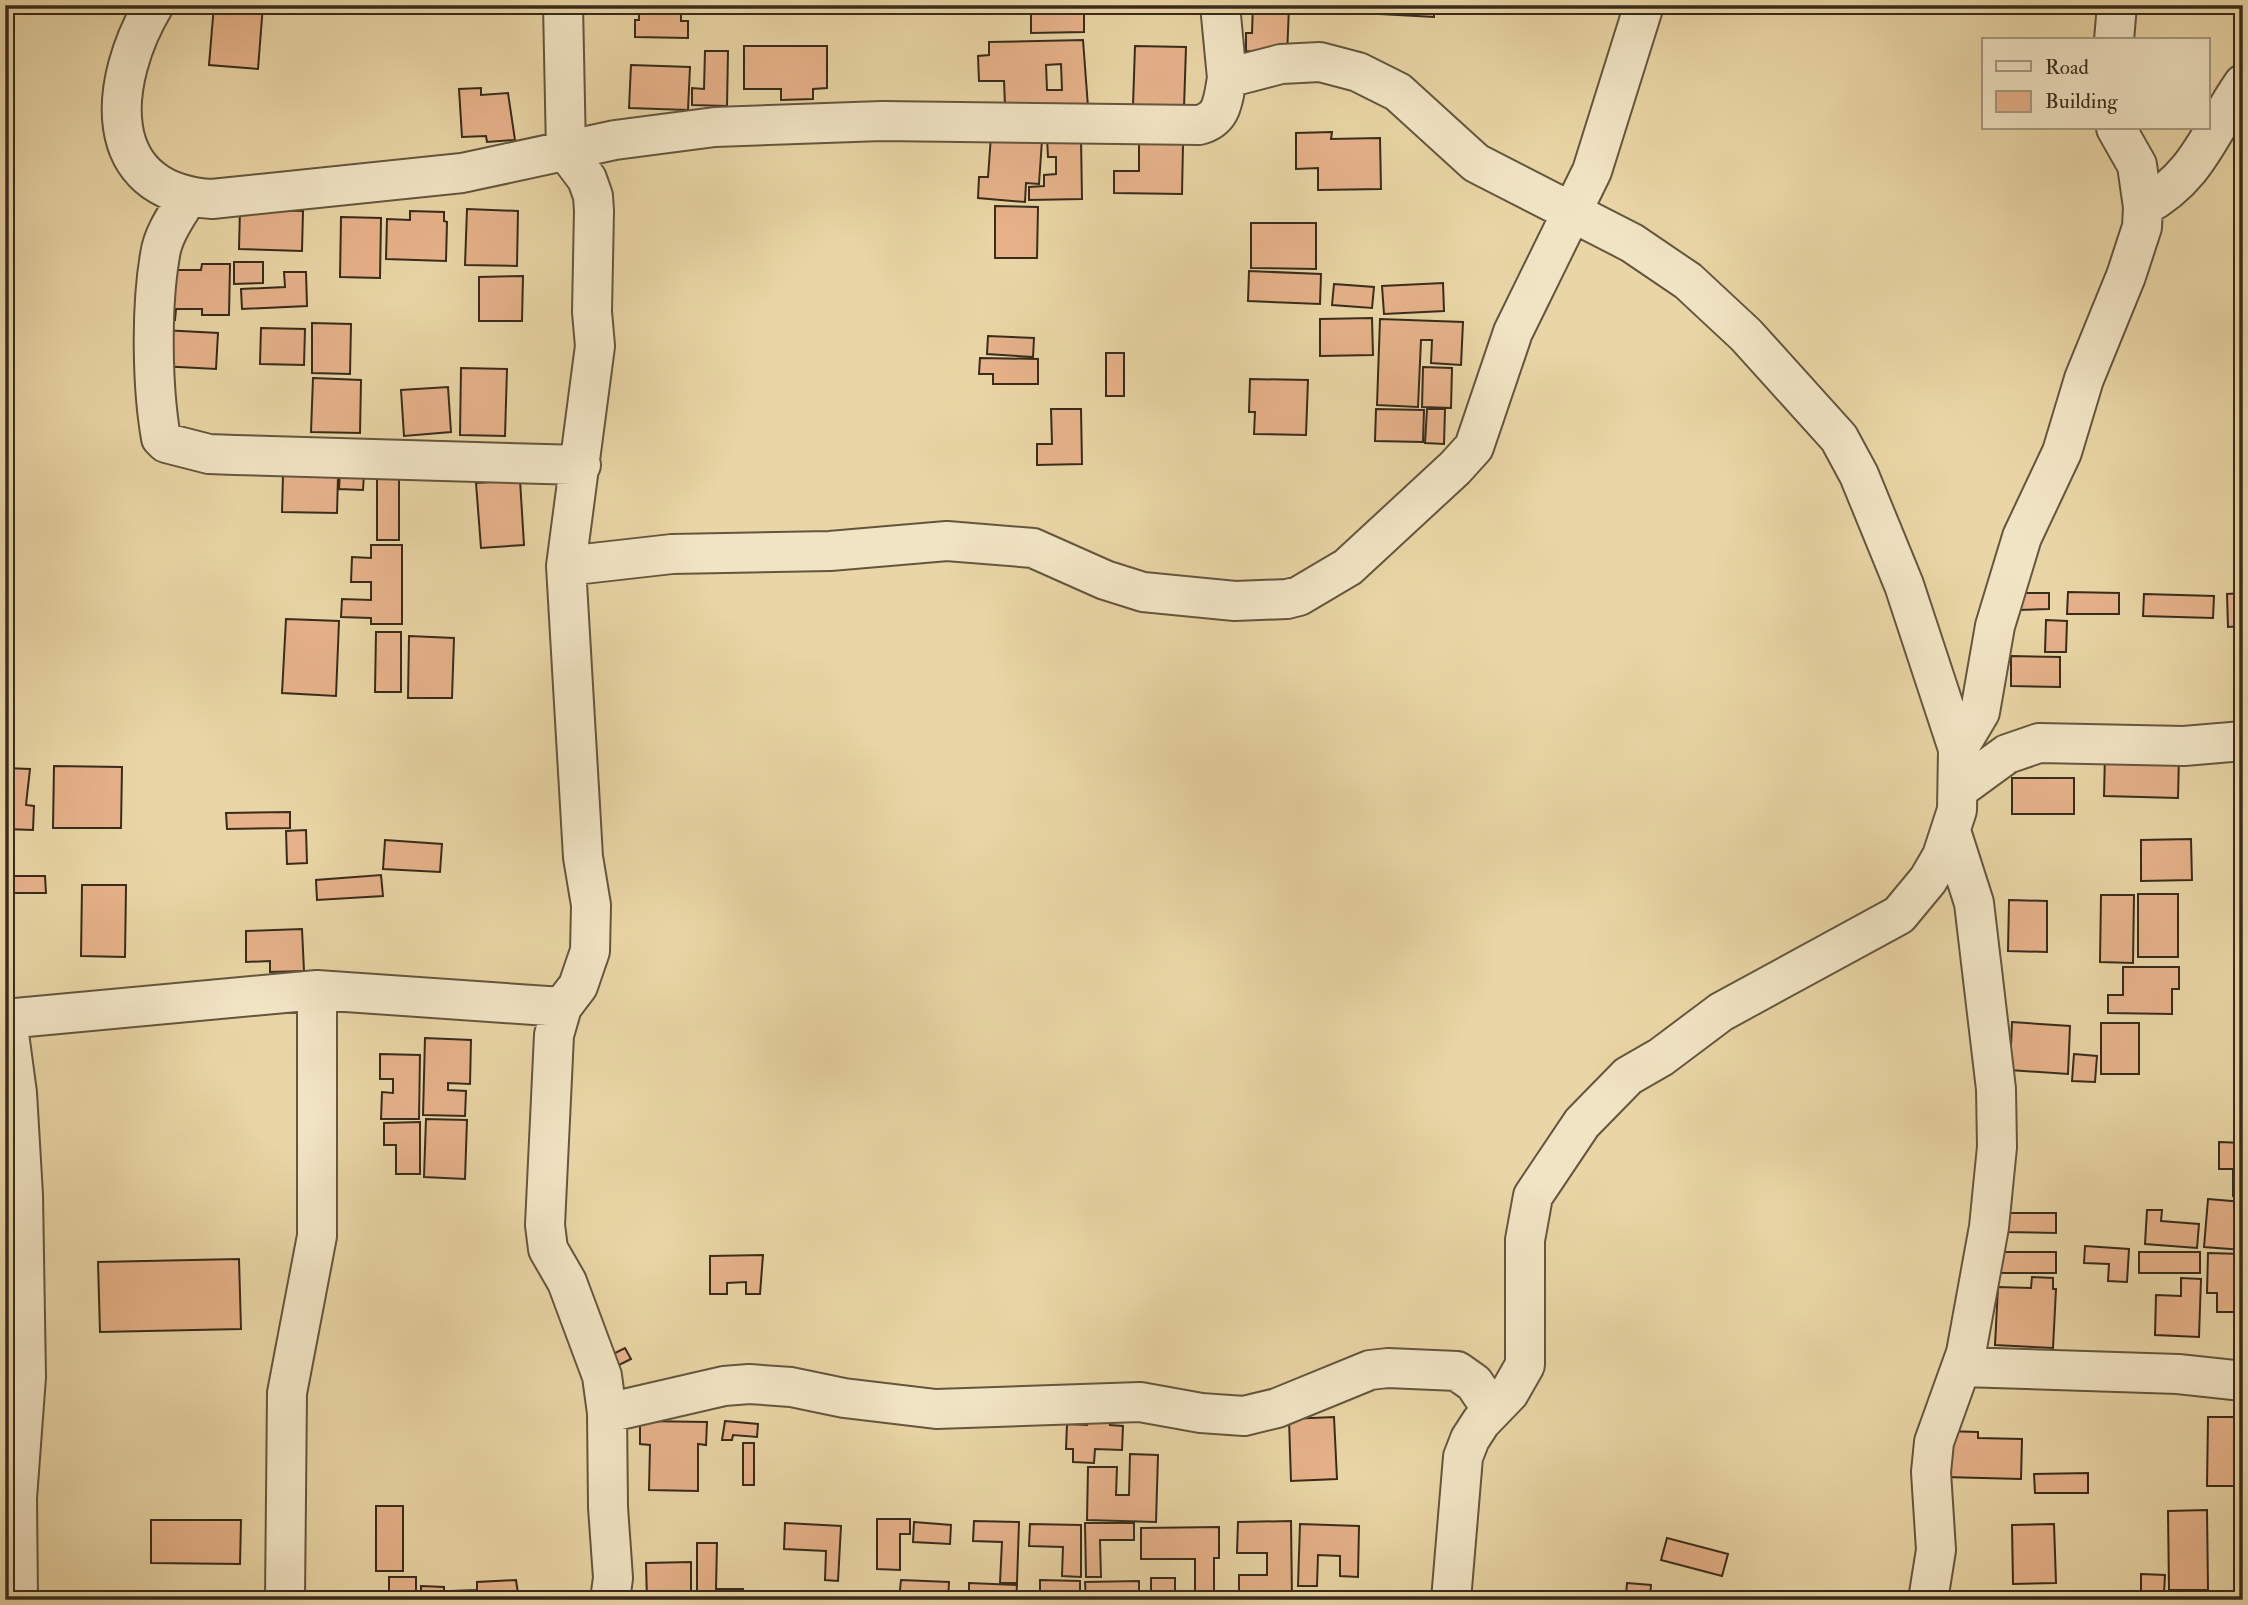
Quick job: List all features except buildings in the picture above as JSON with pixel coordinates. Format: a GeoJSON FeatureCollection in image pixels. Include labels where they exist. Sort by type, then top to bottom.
{"type":"FeatureCollection","features":[{"type":"Feature","properties":{"kind":"street"},"geometry":{"type":"LineString","coordinates":[[154,5],[138,34],[124,79],[122,127],[133,162],[143,173],[164,188],[188,198],[254,196],[462,173],[668,133],[803,122],[1199,125],[1216,117],[1222,108],[1227,78],[1220,5]]}},
{"type":"Feature","properties":{"kind":"street"},"geometry":{"type":"LineString","coordinates":[[563,5],[566,151],[587,179],[593,196],[592,312],[595,346],[566,566],[590,939],[585,970],[562,1007],[554,1035],[545,1225],[548,1249],[567,1282],[602,1376],[607,1413],[608,1507],[613,1578],[610,1600]]}},
{"type":"Feature","properties":{"kind":"street"},"geometry":{"type":"LineString","coordinates":[[566,566],[672,554],[830,551],[947,541],[1034,548],[1105,580],[1143,592],[1235,601],[1299,596],[1348,567],[1455,468],[1474,447],[1513,332],[1591,171],[1637,37],[1644,5]]}},
{"type":"Feature","properties":{"kind":"street"},"geometry":{"type":"LineString","coordinates":[[2114,38],[2117,5]]}},
{"type":"Feature","properties":{"kind":"street"},"geometry":{"type":"LineString","coordinates":[[1227,78],[1281,64],[1320,62],[1358,72],[1398,92],[1476,163],[1632,243],[1688,281],[1746,335],[1839,438],[1859,475],[1904,585],[1958,749],[1959,789],[1951,831],[1928,880],[1899,915],[1721,1012],[1661,1057],[1628,1076],[1588,1115],[1533,1196],[1525,1240],[1525,1365],[1509,1393],[1491,1408],[1470,1438],[1464,1457],[1451,1600]]}},
{"type":"Feature","properties":{"kind":"street"},"geometry":{"type":"LineString","coordinates":[[2143,207],[2164,195],[2190,170],[2243,84]]}},
{"type":"Feature","properties":{"kind":"street"},"geometry":{"type":"LineString","coordinates":[[1958,749],[1980,712],[1995,626],[2022,537],[2062,452],[2087,370],[2130,266],[2141,227],[2143,207],[2137,165],[2117,130]]}},
{"type":"Feature","properties":{"kind":"street"},"geometry":{"type":"LineString","coordinates":[[188,198],[168,230],[160,254],[156,389],[161,438],[166,443],[209,454],[581,465]]}},
{"type":"Feature","properties":{"kind":"street"},"geometry":{"type":"LineString","coordinates":[[1959,789],[2007,754],[2039,743],[2172,746],[2243,741]]}},
{"type":"Feature","properties":{"kind":"street"},"geometry":{"type":"LineString","coordinates":[[1928,1600],[1936,1550],[1931,1472],[1934,1442],[1962,1367],[1989,1227],[1998,1120],[1974,903],[1951,831]]}},
{"type":"Feature","properties":{"kind":"street"},"geometry":{"type":"LineString","coordinates":[[18,1600],[17,1498],[26,1377],[23,1195],[17,1093],[6,1019],[317,990],[562,1007]]}},
{"type":"Feature","properties":{"kind":"street"},"geometry":{"type":"LineString","coordinates":[[285,1600],[288,1393],[317,1236],[317,990]]}},
{"type":"Feature","properties":{"kind":"street"},"geometry":{"type":"LineString","coordinates":[[1962,1367],[2178,1374],[2243,1381]]}},
{"type":"Feature","properties":{"kind":"street"},"geometry":{"type":"LineString","coordinates":[[607,1413],[724,1386],[749,1384],[791,1387],[844,1398],[936,1409],[1140,1402],[1201,1413],[1244,1416],[1277,1408],[1370,1370],[1388,1368],[1457,1371],[1474,1382],[1491,1408]]}}]}
